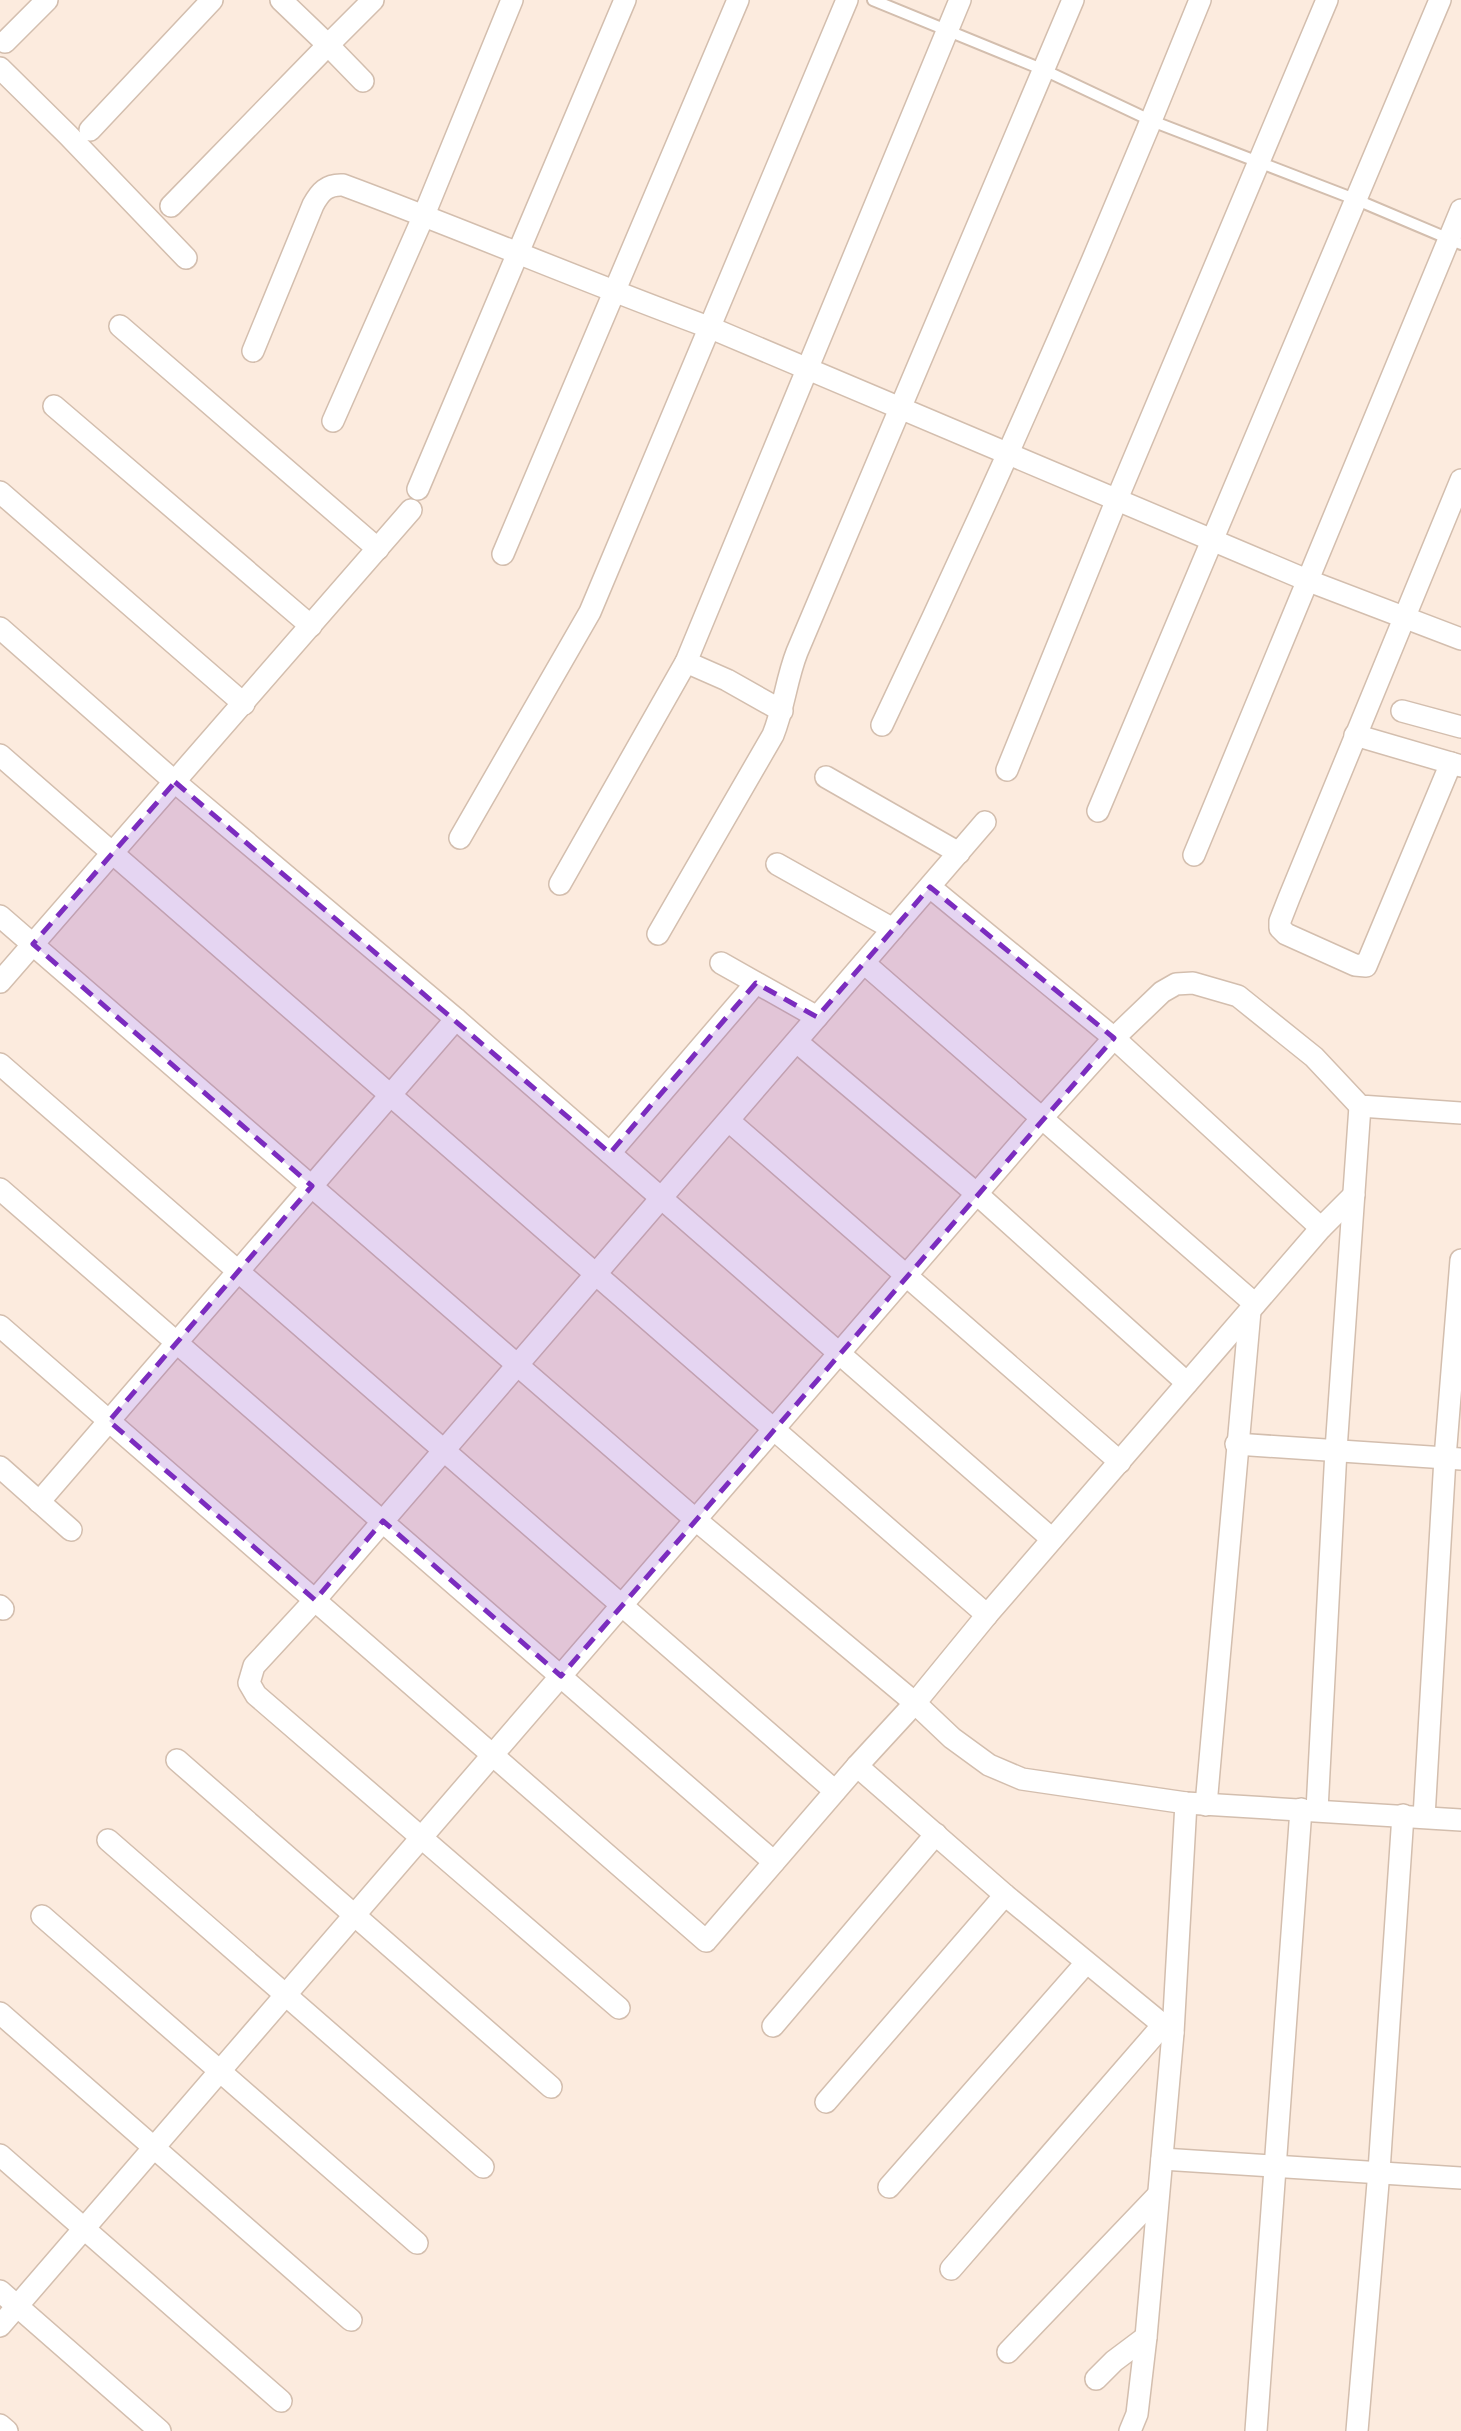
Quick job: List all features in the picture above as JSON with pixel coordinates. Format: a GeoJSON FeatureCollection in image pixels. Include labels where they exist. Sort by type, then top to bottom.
{"type":"FeatureCollection","features":[{"type":"Feature","properties":{"kind":"street"},"geometry":{"type":"LineString","coordinates":[[5,42],[47,0]]}},
{"type":"Feature","properties":{"kind":"street"},"geometry":{"type":"LineString","coordinates":[[90,130],[212,0]]}},
{"type":"Feature","properties":{"kind":"street"},"geometry":{"type":"LineString","coordinates":[[281,0],[363,81]]}},
{"type":"Feature","properties":{"kind":"street"},"geometry":{"type":"LineString","coordinates":[[171,206],[373,0]]}},
{"type":"Feature","properties":{"kind":"street"},"geometry":{"type":"LineString","coordinates":[[333,421],[424,215],[512,0]]}},
{"type":"Feature","properties":{"kind":"street"},"geometry":{"type":"LineString","coordinates":[[418,489],[625,0]]}},
{"type":"Feature","properties":{"kind":"street"},"geometry":{"type":"LineString","coordinates":[[503,554],[738,0]]}},
{"type":"Feature","properties":{"kind":"street"},"geometry":{"type":"LineString","coordinates":[[460,838],[590,612],[847,0]]}},
{"type":"Feature","properties":{"kind":"street"},"geometry":{"type":"LineString","coordinates":[[560,884],[685,662],[960,0]]}},
{"type":"Feature","properties":{"kind":"street"},"geometry":{"type":"LineString","coordinates":[[658,934],[773,735],[797,652],[1073,0]]}},
{"type":"Feature","properties":{"kind":"street"},"geometry":{"type":"LineString","coordinates":[[882,725],[1010,453],[1152,121],[1200,0]]}},
{"type":"Feature","properties":{"kind":"street"},"geometry":{"type":"LineString","coordinates":[[1007,770],[1117,499],[1327,0]]}},
{"type":"Feature","properties":{"kind":"street"},"geometry":{"type":"LineString","coordinates":[[1098,811],[1440,0]]}},
{"type":"Feature","properties":{"kind":"street"},"geometry":{"type":"LineString","coordinates":[[0,68],[186,258]]}},
{"type":"Feature","properties":{"kind":"street"},"geometry":{"type":"LineString","coordinates":[[253,351],[319,194],[334,185],[343,186],[424,215],[711,328],[1309,581],[1461,639]]}},
{"type":"Feature","properties":{"kind":"street"},"geometry":{"type":"LineString","coordinates":[[1194,855],[1455,241],[1461,210]]}},
{"type":"Feature","properties":{"kind":"street"},"geometry":{"type":"LineString","coordinates":[[120,326],[379,549]]}},
{"type":"Feature","properties":{"kind":"street"},"geometry":{"type":"LineString","coordinates":[[54,407],[311,626]]}},
{"type":"Feature","properties":{"kind":"street"},"geometry":{"type":"LineString","coordinates":[[1355,736],[1456,765],[1366,966],[1355,965],[1286,934],[1280,929],[1280,921],[1402,618],[1461,480]]}},
{"type":"Feature","properties":{"kind":"street"},"geometry":{"type":"LineString","coordinates":[[0,492],[243,704]]}},
{"type":"Feature","properties":{"kind":"street"},"geometry":{"type":"LineString","coordinates":[[0,982],[411,510]]}},
{"type":"Feature","properties":{"kind":"street"},"geometry":{"type":"LineString","coordinates":[[0,628],[175,782],[456,1019],[1052,1539]]}},
{"type":"Feature","properties":{"kind":"street"},"geometry":{"type":"LineString","coordinates":[[685,662],[727,680],[782,711]]}},
{"type":"Feature","properties":{"kind":"street"},"geometry":{"type":"LineString","coordinates":[[1402,710],[1461,727]]}},
{"type":"Feature","properties":{"kind":"street"},"geometry":{"type":"LineString","coordinates":[[0,755],[986,1615]]}},
{"type":"Feature","properties":{"kind":"street"},"geometry":{"type":"LineString","coordinates":[[826,777],[959,853]]}},
{"type":"Feature","properties":{"kind":"street"},"geometry":{"type":"LineString","coordinates":[[620,2008],[256,1695],[249,1683],[254,1666],[315,1600],[985,822]]}},
{"type":"Feature","properties":{"kind":"street"},"geometry":{"type":"LineString","coordinates":[[777,864],[893,929]]}},
{"type":"Feature","properties":{"kind":"street"},"geometry":{"type":"LineString","coordinates":[[930,887],[1114,1038],[1321,1228]]}},
{"type":"Feature","properties":{"kind":"street"},"geometry":{"type":"LineString","coordinates":[[0,916],[696,1520],[915,1703],[952,1738],[989,1765],[1022,1779],[1196,1804],[1461,1820]]}},
{"type":"Feature","properties":{"kind":"street"},"geometry":{"type":"LineString","coordinates":[[721,963],[817,1017]]}},
{"type":"Feature","properties":{"kind":"street"},"geometry":{"type":"LineString","coordinates":[[864,963],[1042,1118],[1252,1308]]}},
{"type":"Feature","properties":{"kind":"street"},"geometry":{"type":"LineString","coordinates":[[610,1153],[757,983]]}},
{"type":"Feature","properties":{"kind":"street"},"geometry":{"type":"LineString","coordinates":[[0,2326],[1042,1118],[1114,1038],[1162,992],[1176,984],[1193,983],[1238,996],[1314,1057],[1360,1106],[1461,1113]]}},
{"type":"Feature","properties":{"kind":"street"},"geometry":{"type":"LineString","coordinates":[[39,1502],[456,1019]]}},
{"type":"Feature","properties":{"kind":"street"},"geometry":{"type":"LineString","coordinates":[[797,1042],[977,1194],[1188,1383]]}},
{"type":"Feature","properties":{"kind":"street"},"geometry":{"type":"LineString","coordinates":[[0,1064],[835,1791]]}},
{"type":"Feature","properties":{"kind":"street"},"geometry":{"type":"LineString","coordinates":[[1256,2431],[1309,1810],[1360,1106]]}},
{"type":"Feature","properties":{"kind":"street"},"geometry":{"type":"LineString","coordinates":[[729,1121],[1119,1462]]}},
{"type":"Feature","properties":{"kind":"street"},"geometry":{"type":"LineString","coordinates":[[0,1189],[774,1862]]}},
{"type":"Feature","properties":{"kind":"street"},"geometry":{"type":"LineString","coordinates":[[0,1326],[706,1941],[915,1703],[986,1615],[1321,1228],[1353,1195]]}},
{"type":"Feature","properties":{"kind":"street"},"geometry":{"type":"LineString","coordinates":[[1357,2431],[1413,1816],[1453,1459],[1461,1260]]}},
{"type":"Feature","properties":{"kind":"street"},"geometry":{"type":"LineString","coordinates":[[1130,2431],[1137,2414],[1146,2337],[1162,2159],[1168,2029],[1252,1308]]}},
{"type":"Feature","properties":{"kind":"street"},"geometry":{"type":"LineString","coordinates":[[1236,1444],[1453,1459]]}},
{"type":"Feature","properties":{"kind":"street"},"geometry":{"type":"LineString","coordinates":[[0,1467],[71,1530]]}},
{"type":"Feature","properties":{"kind":"street"},"geometry":{"type":"LineString","coordinates":[[177,1760],[551,2087]]}},
{"type":"Feature","properties":{"kind":"street"},"geometry":{"type":"LineString","coordinates":[[857,1766],[1005,1895],[1168,2029]]}},
{"type":"Feature","properties":{"kind":"street"},"geometry":{"type":"LineString","coordinates":[[773,2026],[936,1834]]}},
{"type":"Feature","properties":{"kind":"street"},"geometry":{"type":"LineString","coordinates":[[108,1840],[483,2167]]}},
{"type":"Feature","properties":{"kind":"street"},"geometry":{"type":"LineString","coordinates":[[827,2102],[1005,1895]]}},
{"type":"Feature","properties":{"kind":"street"},"geometry":{"type":"LineString","coordinates":[[42,1916],[417,2243]]}},
{"type":"Feature","properties":{"kind":"street"},"geometry":{"type":"LineString","coordinates":[[889,2187],[1086,1963]]}},
{"type":"Feature","properties":{"kind":"street"},"geometry":{"type":"LineString","coordinates":[[0,2013],[351,2320]]}},
{"type":"Feature","properties":{"kind":"street"},"geometry":{"type":"LineString","coordinates":[[951,2269],[1168,2029]]}},
{"type":"Feature","properties":{"kind":"street"},"geometry":{"type":"LineString","coordinates":[[0,2155],[281,2401]]}},
{"type":"Feature","properties":{"kind":"street"},"geometry":{"type":"LineString","coordinates":[[1162,2159],[1461,2178]]}},
{"type":"Feature","properties":{"kind":"street"},"geometry":{"type":"LineString","coordinates":[[1008,2352],[1158,2195]]}},
{"type":"Feature","properties":{"kind":"street"},"geometry":{"type":"LineString","coordinates":[[0,2291],[160,2431]]}},
{"type":"Feature","properties":{"kind":"street"},"geometry":{"type":"LineString","coordinates":[[1096,2379],[1114,2361],[1146,2337]]}},
{"type":"Feature","properties":{"kind":"street"},"geometry":{"type":"LineString","coordinates":[[0,2425],[7,2431]]}},
{"type":"Feature","properties":{"kind":"lane"},"geometry":{"type":"LineString","coordinates":[[873,0],[1044,70],[1152,121],[1455,241]]}},
{"type":"Feature","properties":{"kind":"highlighted area"},"geometry":{"type":"Polygon","coordinates":[[[175,782],[610,1153],[756,983],[817,1017],[930,887],[1114,1038],[561,1676],[383,1521],[315,1600],[109,1421],[312,1186],[33,944],[175,782]]]}}]}
